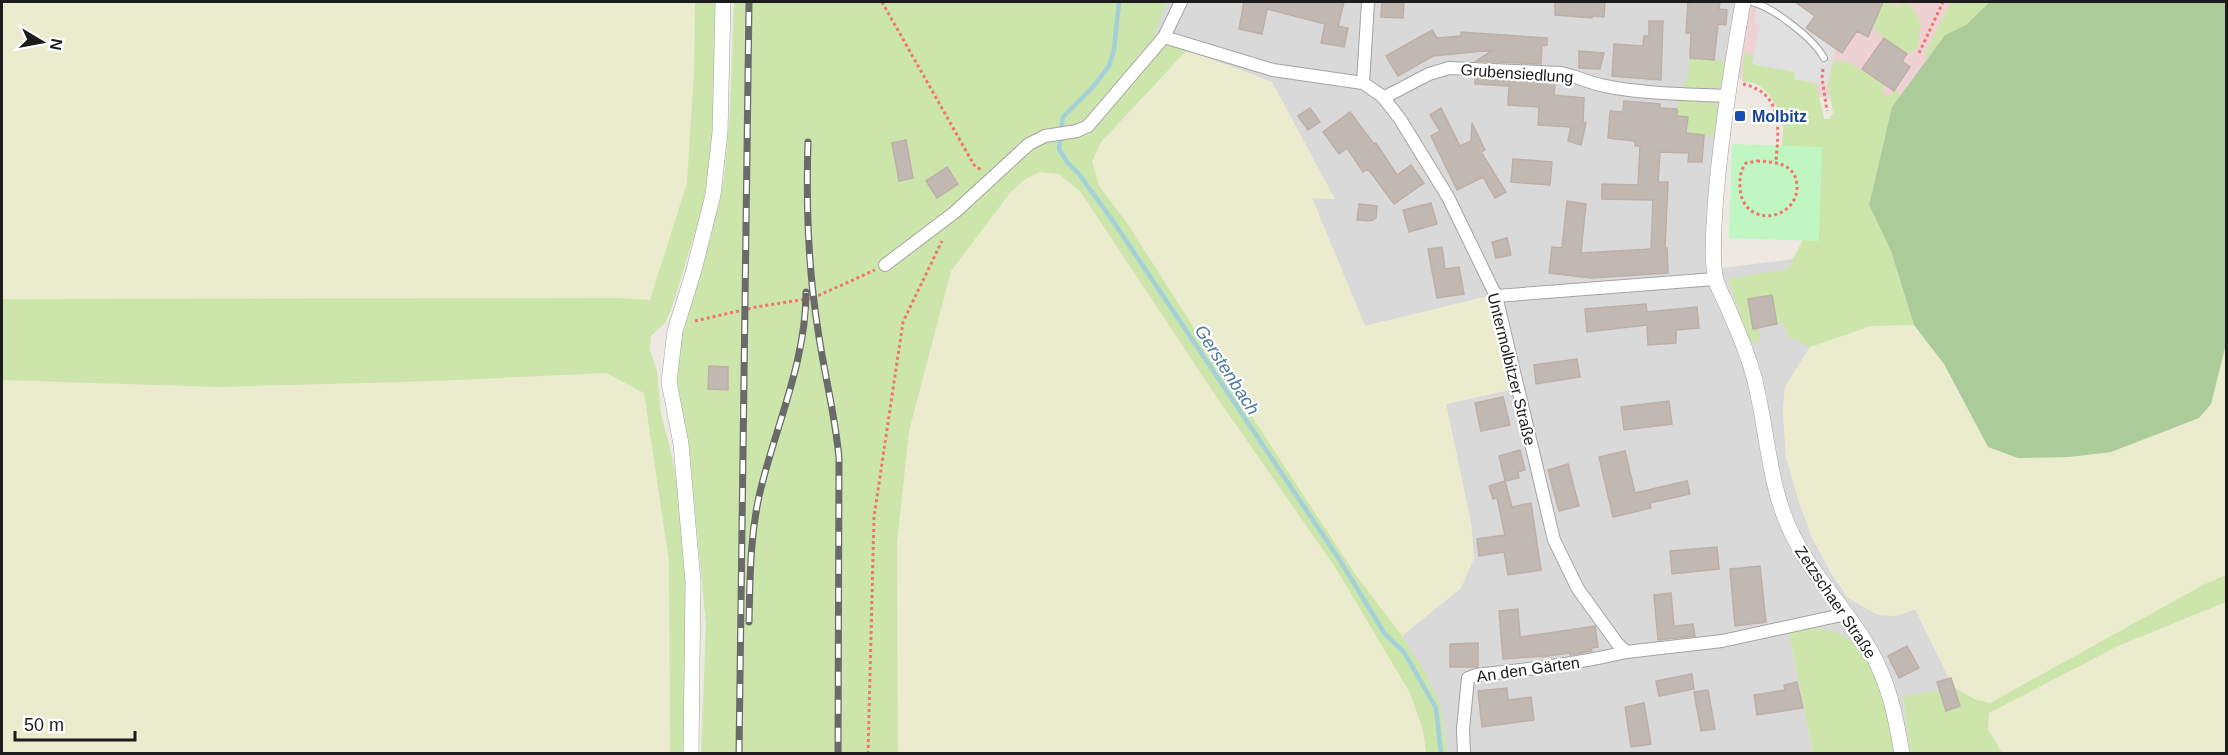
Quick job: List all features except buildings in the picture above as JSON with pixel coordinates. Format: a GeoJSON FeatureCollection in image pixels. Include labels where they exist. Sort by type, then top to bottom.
{"type":"FeatureCollection","features":[{"type":"Feature","properties":{"kind":"street"},"geometry":{"type":"LineString","coordinates":[[691,753],[693,582],[681,444],[669,382],[677,325],[694,270],[712,195],[722,111],[723,2]]}},
{"type":"Feature","properties":{"kind":"street"},"geometry":{"type":"LineString","coordinates":[[885,265],[955,212],[1029,144],[1045,136],[1077,131],[1088,126],[1164,37],[1181,2]]}},
{"type":"Feature","properties":{"kind":"street"},"geometry":{"type":"LineString","coordinates":[[1363,83],[1368,2]]}},
{"type":"Feature","properties":{"kind":"street","name":"Zetzschaer Straße"},"geometry":{"type":"LineString","coordinates":[[1743,2],[1728,88],[1720,154],[1714,233],[1715,279],[1735,324],[1754,377],[1777,500],[1794,538],[1812,569],[1871,651],[1887,684],[1896,711],[1902,753]]}},
{"type":"Feature","properties":{"kind":"street","name":"Untermolbitzer Straße"},"geometry":{"type":"LineString","coordinates":[[1164,37],[1273,70],[1363,83],[1383,98],[1400,119],[1448,197],[1496,296],[1554,540],[1578,589],[1626,652]]}},
{"type":"Feature","properties":{"kind":"street","name":"Grubensiedlung"},"geometry":{"type":"LineString","coordinates":[[1383,98],[1429,74],[1449,68],[1560,73],[1615,88],[1728,88]]}},
{"type":"Feature","properties":{"kind":"street"},"geometry":{"type":"LineString","coordinates":[[1496,296],[1715,279]]}},
{"type":"Feature","properties":{"kind":"street"},"geometry":{"type":"LineString","coordinates":[[1626,652],[1722,641],[1846,614]]}},
{"type":"Feature","properties":{"kind":"street","name":"An den Gärten"},"geometry":{"type":"LineString","coordinates":[[1464,753],[1463,729],[1468,678],[1476,675],[1544,668],[1626,652]]}},
{"type":"Feature","properties":{"kind":"lane"},"geometry":{"type":"LineString","coordinates":[[1752,2],[1763,5],[1782,19],[1818,48],[1824,58]]}},
{"type":"Feature","properties":{"kind":"path"},"geometry":{"type":"LineString","coordinates":[[882,2],[974,165],[993,178]]}},
{"type":"Feature","properties":{"kind":"path"},"geometry":{"type":"LineString","coordinates":[[1919,53],[1943,2]]}},
{"type":"Feature","properties":{"kind":"path"},"geometry":{"type":"LineString","coordinates":[[1824,58],[1822,78],[1827,111]]}},
{"type":"Feature","properties":{"kind":"path"},"geometry":{"type":"LineString","coordinates":[[1728,88],[1751,86],[1761,91],[1773,104],[1777,118],[1776,162]]}},
{"type":"Feature","properties":{"kind":"path"},"geometry":{"type":"LineString","coordinates":[[1751,162],[1776,162],[1788,166],[1795,175],[1796,195],[1792,204],[1786,210],[1770,215],[1752,212],[1745,207],[1740,189],[1742,169],[1751,162]]}},
{"type":"Feature","properties":{"kind":"path"},"geometry":{"type":"LineString","coordinates":[[867,753],[874,517],[903,322],[955,212]]}},
{"type":"Feature","properties":{"kind":"path"},"geometry":{"type":"LineString","coordinates":[[677,325],[756,306],[813,298],[885,265]]}},
{"type":"Feature","properties":{"kind":"shaded area","name":"Molbitz"},"geometry":{"type":"Polygon","coordinates":[[[1167,2],[1751,2],[1728,133],[1722,215],[1722,268],[1793,259],[1810,347],[1785,387],[1783,411],[1786,457],[1812,538],[1848,598],[1895,616],[1915,609],[1953,687],[1903,697],[1910,753],[1894,753],[1883,699],[1865,658],[1847,639],[1789,633],[1813,753],[1447,753],[1440,704],[1424,670],[1402,636],[1461,588],[1474,558],[1471,523],[1446,404],[1509,390],[1489,296],[1365,326],[1312,198],[1334,199],[1272,82],[1187,50],[1155,32],[1167,2]]]}},
{"type":"Feature","properties":{"kind":"shaded area"},"geometry":{"type":"Polygon","coordinates":[[[1748,2],[2008,2],[1902,115],[1734,78],[1748,2]]]}},
{"type":"Feature","properties":{"kind":"shaded area"},"geometry":{"type":"Polygon","coordinates":[[[1758,2],[1795,2],[1815,16],[1807,28],[1835,48],[1828,85],[1794,79],[1795,72],[1752,64],[1759,27],[1754,22],[1758,2]]]}},
{"type":"Feature","properties":{"kind":"green space"},"geometry":{"type":"Polygon","coordinates":[[[2,2],[695,2],[694,70],[687,183],[651,300],[618,298],[2,299],[2,2]]]}},
{"type":"Feature","properties":{"kind":"green space"},"geometry":{"type":"Polygon","coordinates":[[[695,2],[716,2],[715,93],[711,163],[700,217],[671,310],[665,323],[651,336],[650,350],[657,371],[661,414],[673,460],[689,594],[687,753],[670,753],[669,561],[644,393],[606,373],[435,381],[219,387],[2,380],[2,299],[618,298],[650,300],[687,183],[694,70],[695,2]]]}},
{"type":"Feature","properties":{"kind":"green space"},"geometry":{"type":"Polygon","coordinates":[[[734,2],[1167,2],[1155,32],[1187,50],[1101,142],[1092,161],[1099,186],[1127,223],[1355,574],[1402,636],[1424,670],[1440,704],[1447,753],[1426,753],[1423,730],[1410,693],[1337,570],[1218,399],[1080,191],[1059,174],[1039,172],[1024,180],[1010,193],[951,271],[909,431],[897,542],[898,753],[701,754],[706,624],[694,501],[674,393],[677,347],[724,179],[730,111],[734,2]]]}},
{"type":"Feature","properties":{"kind":"green space"},"geometry":{"type":"Polygon","coordinates":[[[1883,2],[1900,7],[1901,2],[1910,5],[1921,23],[1918,48],[1907,54],[1884,38],[1872,26],[1883,2]]]}},
{"type":"Feature","properties":{"kind":"green space"},"geometry":{"type":"Polygon","coordinates":[[[1951,2],[1990,2],[1966,25],[1945,35],[1928,58],[1924,55],[1951,2]]]}},
{"type":"Feature","properties":{"kind":"green space"},"geometry":{"type":"Polygon","coordinates":[[[1990,2],[2226,2],[2226,344],[2211,404],[2199,418],[2111,452],[2069,457],[2018,458],[1988,447],[1944,364],[1914,325],[1891,251],[1869,205],[1892,107],[1945,35],[1966,25],[1990,2]]]}},
{"type":"Feature","properties":{"kind":"green space"},"geometry":{"type":"Polygon","coordinates":[[[1187,50],[1272,82],[1335,199],[1312,198],[1365,326],[1489,296],[1509,390],[1446,404],[1471,523],[1474,558],[1461,588],[1402,636],[1355,574],[1127,223],[1099,186],[1092,161],[1101,142],[1187,50]]]}},
{"type":"Feature","properties":{"kind":"green space"},"geometry":{"type":"Polygon","coordinates":[[[1744,53],[1750,54],[1753,58],[1752,63],[1796,72],[1794,79],[1816,83],[1824,119],[1829,119],[1833,113],[1828,85],[1833,61],[1846,61],[1885,85],[1881,91],[1889,97],[1895,89],[1900,96],[1892,107],[1869,205],[1891,251],[1914,325],[1871,326],[1810,347],[1788,336],[1783,323],[1777,324],[1772,295],[1748,299],[1753,328],[1758,328],[1761,340],[1750,343],[1728,279],[1788,269],[1807,232],[1781,158],[1783,129],[1781,113],[1766,91],[1757,84],[1742,81],[1744,53]]]}},
{"type":"Feature","properties":{"kind":"green space"},"geometry":{"type":"Polygon","coordinates":[[[1690,56],[1694,59],[1726,61],[1721,84],[1714,90],[1683,88],[1684,81],[1688,81],[1690,56]]]}},
{"type":"Feature","properties":{"kind":"green space"},"geometry":{"type":"Polygon","coordinates":[[[1679,98],[1713,101],[1718,108],[1714,136],[1693,134],[1687,128],[1688,117],[1677,116],[1679,98]]]}},
{"type":"Feature","properties":{"kind":"green space"},"geometry":{"type":"Polygon","coordinates":[[[1732,144],[1822,147],[1819,241],[1729,238],[1732,144]]]}},
{"type":"Feature","properties":{"kind":"green space"},"geometry":{"type":"Polygon","coordinates":[[[1039,172],[1059,174],[1080,191],[1218,399],[1337,570],[1410,693],[1423,730],[1426,753],[898,754],[897,542],[909,431],[951,271],[1010,193],[1024,180],[1039,172]]]}},
{"type":"Feature","properties":{"kind":"green space"},"geometry":{"type":"Polygon","coordinates":[[[1914,325],[1944,364],[1960,398],[2111,452],[2199,418],[2211,404],[2226,344],[2226,575],[2203,585],[1989,703],[1974,699],[1953,687],[1916,609],[1895,616],[1878,615],[1848,598],[1812,538],[1786,457],[1783,411],[1785,387],[1810,347],[1871,326],[1914,325]]]}},
{"type":"Feature","properties":{"kind":"green space"},"geometry":{"type":"Polygon","coordinates":[[[606,373],[645,393],[669,561],[670,753],[2,754],[2,380],[219,387],[435,381],[606,373]]]}},
{"type":"Feature","properties":{"kind":"green space"},"geometry":{"type":"Polygon","coordinates":[[[2226,575],[2226,602],[2118,646],[1989,713],[1988,729],[2002,753],[1910,753],[1903,697],[1953,687],[1974,699],[1990,703],[2203,585],[2226,575]]]}},
{"type":"Feature","properties":{"kind":"green space"},"geometry":{"type":"Polygon","coordinates":[[[2226,602],[2226,753],[2002,753],[1987,729],[1989,713],[1998,707],[2118,646],[2226,602]]]}},
{"type":"Feature","properties":{"kind":"green space"},"geometry":{"type":"Polygon","coordinates":[[[1808,628],[1829,630],[1843,636],[1858,649],[1867,661],[1886,708],[1894,753],[1813,753],[1789,633],[1808,628]]]}},
{"type":"Feature","properties":{"kind":"waterway","name":"Gerstenbach"},"geometry":{"type":"LineString","coordinates":[[1119,2],[1114,50],[1109,66],[1092,88],[1063,117],[1059,149],[1115,224],[1339,559],[1385,634],[1404,652],[1436,708],[1441,754]]}},
{"type":"Feature","properties":{"kind":"railway"},"geometry":{"type":"LineString","coordinates":[[739,754],[749,2]]}},
{"type":"Feature","properties":{"kind":"railway"},"geometry":{"type":"LineString","coordinates":[[808,142],[807,189],[812,283],[839,458],[838,754]]}},
{"type":"Feature","properties":{"kind":"railway"},"geometry":{"type":"LineString","coordinates":[[749,622],[751,553],[755,518],[768,460],[796,366],[805,317],[806,292]]}},
{"type":"Feature","properties":{"kind":"place","name":"Molbitz"},"geometry":{"type":"Point","coordinates":[1740,116]}}]}
